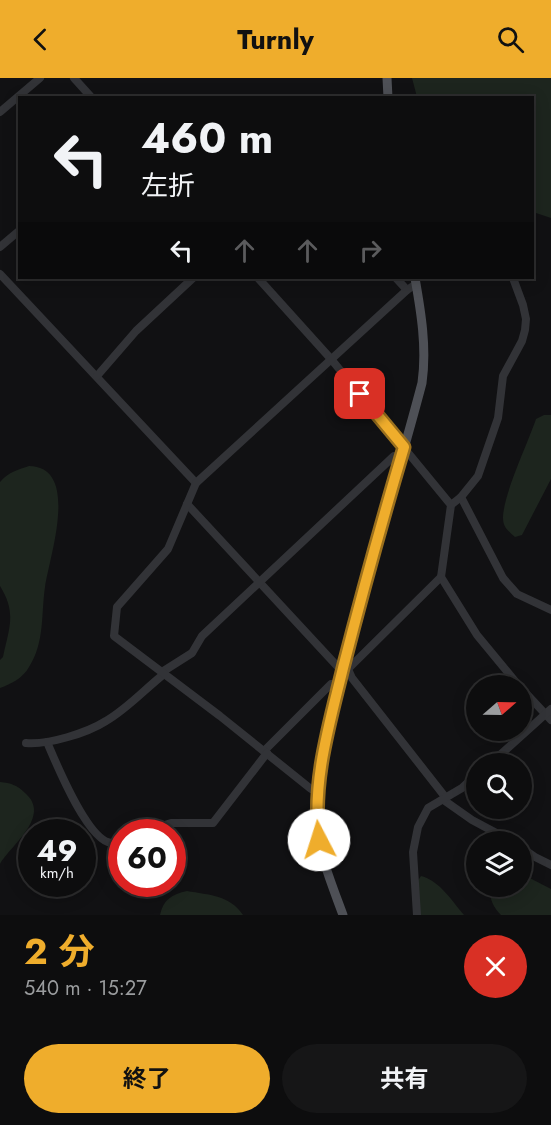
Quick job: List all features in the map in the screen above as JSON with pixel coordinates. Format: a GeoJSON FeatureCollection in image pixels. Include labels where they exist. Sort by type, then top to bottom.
{"type":"FeatureCollection","features":[{"type":"Feature","properties":{"kind":"main road"},"geometry":{"type":"LineString","coordinates":[[387,78],[388,96]]}},
{"type":"Feature","properties":{"kind":"main road"},"geometry":{"type":"LineString","coordinates":[[343,915],[319,840],[316,816],[317,790],[322,754],[339,686],[346,669],[364,587],[401,459],[424,368],[423,337],[416,281]]}},
{"type":"Feature","properties":{"kind":"street"},"geometry":{"type":"LineString","coordinates":[[19,96],[40,78]]}},
{"type":"Feature","properties":{"kind":"street"},"geometry":{"type":"LineString","coordinates":[[74,78],[90,96]]}},
{"type":"Feature","properties":{"kind":"street"},"geometry":{"type":"LineString","coordinates":[[0,112],[18,97]]}},
{"type":"Feature","properties":{"kind":"street"},"geometry":{"type":"LineString","coordinates":[[0,247],[18,232]]}},
{"type":"Feature","properties":{"kind":"street"},"geometry":{"type":"LineString","coordinates":[[0,274],[196,483]]}},
{"type":"Feature","properties":{"kind":"street"},"geometry":{"type":"LineString","coordinates":[[98,376],[136,331],[192,279]]}},
{"type":"Feature","properties":{"kind":"street"},"geometry":{"type":"LineString","coordinates":[[259,279],[331,359],[451,505]]}},
{"type":"Feature","properties":{"kind":"street"},"geometry":{"type":"LineString","coordinates":[[397,279],[406,290]]}},
{"type":"Feature","properties":{"kind":"street"},"geometry":{"type":"LineString","coordinates":[[346,669],[441,577],[451,505],[461,497],[478,476],[498,418],[503,376],[522,341],[525,330],[526,319],[523,305],[513,279]]}},
{"type":"Feature","properties":{"kind":"street"},"geometry":{"type":"LineString","coordinates":[[317,790],[311,789],[114,636],[117,607],[168,549],[196,483],[416,281]]}},
{"type":"Feature","properties":{"kind":"street"},"geometry":{"type":"LineString","coordinates":[[26,743],[57,741],[104,723],[163,673],[192,653],[202,636],[394,456],[401,459]]}},
{"type":"Feature","properties":{"kind":"street"},"geometry":{"type":"LineString","coordinates":[[461,497],[503,578],[517,594],[551,610]]}},
{"type":"Feature","properties":{"kind":"street"},"geometry":{"type":"LineString","coordinates":[[187,504],[338,667],[346,669],[446,798],[445,801],[458,812],[493,831]]}},
{"type":"Feature","properties":{"kind":"street"},"geometry":{"type":"LineString","coordinates":[[441,577],[477,635],[511,675]]}},
{"type":"Feature","properties":{"kind":"street"},"geometry":{"type":"LineString","coordinates":[[186,823],[213,824],[266,752],[331,684],[339,686]]}},
{"type":"Feature","properties":{"kind":"street"},"geometry":{"type":"LineString","coordinates":[[502,753],[549,714],[532,698]]}},
{"type":"Feature","properties":{"kind":"street"},"geometry":{"type":"LineString","coordinates":[[47,742],[72,800],[92,827],[108,842]]}},
{"type":"Feature","properties":{"kind":"street"},"geometry":{"type":"LineString","coordinates":[[417,915],[413,869],[414,840],[418,827],[428,808],[466,783]]}},
{"type":"Feature","properties":{"kind":"street"},"geometry":{"type":"LineString","coordinates":[[532,855],[551,865]]}},
{"type":"Feature","properties":{"kind":"shaded area"},"geometry":{"type":"Polygon","coordinates":[[[412,78],[551,78],[551,218],[534,212],[534,96],[417,96],[412,78]]]}},
{"type":"Feature","properties":{"kind":"shaded area"},"geometry":{"type":"Polygon","coordinates":[[[544,415],[551,415],[551,479],[522,535],[515,537],[504,524],[504,508],[511,483],[536,419],[544,415]]]}},
{"type":"Feature","properties":{"kind":"shaded area"},"geometry":{"type":"Polygon","coordinates":[[[29,466],[45,470],[54,481],[58,497],[58,516],[45,587],[38,648],[23,674],[0,688],[0,660],[3,657],[9,629],[10,613],[0,586],[0,482],[17,470],[29,466]]]}},
{"type":"Feature","properties":{"kind":"shaded area"},"geometry":{"type":"Polygon","coordinates":[[[0,782],[14,785],[22,790],[32,802],[34,811],[32,819],[18,819],[18,841],[0,864],[0,782]]]}},
{"type":"Feature","properties":{"kind":"shaded area"},"geometry":{"type":"Polygon","coordinates":[[[421,876],[440,887],[464,915],[420,915],[415,885],[421,876]]]}},
{"type":"Feature","properties":{"kind":"shaded area"},"geometry":{"type":"Polygon","coordinates":[[[532,879],[551,889],[551,915],[501,915],[491,897],[532,897],[532,879]]]}},
{"type":"Feature","properties":{"kind":"shaded area"},"geometry":{"type":"Polygon","coordinates":[[[186,891],[211,895],[225,900],[238,908],[243,915],[160,915],[163,905],[169,898],[186,897],[186,891]]]}},
{"type":"Feature","properties":{"kind":"route"},"geometry":{"type":"LineString","coordinates":[[319,840],[316,816],[322,754],[358,607],[404,447],[360,394]]}}]}
